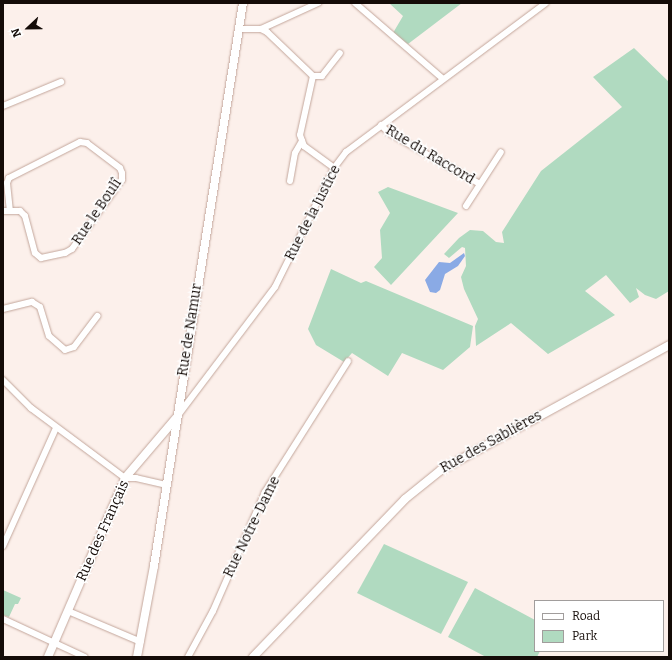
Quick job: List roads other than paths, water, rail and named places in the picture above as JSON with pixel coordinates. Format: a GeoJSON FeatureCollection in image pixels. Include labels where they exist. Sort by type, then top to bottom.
{"type":"FeatureCollection","features":[{"type":"Feature","properties":{"kind":"main road","name":"Rue de Namur"},"geometry":{"type":"LineString","coordinates":[[136,657],[140,642],[166,485],[243,3]]}},
{"type":"Feature","properties":{"kind":"main road","name":"Rue des Sablières"},"geometry":{"type":"LineString","coordinates":[[253,657],[405,499],[441,470],[669,345]]}},
{"type":"Feature","properties":{"kind":"main road","name":"Rue des Français"},"geometry":{"type":"LineString","coordinates":[[48,657],[125,478],[176,417]]}},
{"type":"Feature","properties":{"kind":"street"},"geometry":{"type":"LineString","coordinates":[[239,29],[261,29],[318,3]]}},
{"type":"Feature","properties":{"kind":"street"},"geometry":{"type":"LineString","coordinates":[[355,3],[443,79]]}},
{"type":"Feature","properties":{"kind":"street","name":"Rue de la Justice"},"geometry":{"type":"LineString","coordinates":[[176,417],[275,288],[334,168],[346,152],[546,3]]}},
{"type":"Feature","properties":{"kind":"street"},"geometry":{"type":"LineString","coordinates":[[261,29],[267,32],[313,76],[322,76],[340,53]]}},
{"type":"Feature","properties":{"kind":"street"},"geometry":{"type":"LineString","coordinates":[[313,76],[300,136],[304,146],[334,168]]}},
{"type":"Feature","properties":{"kind":"street"},"geometry":{"type":"LineString","coordinates":[[3,106],[61,82]]}},
{"type":"Feature","properties":{"kind":"street","name":"Rue du Raccord"},"geometry":{"type":"LineString","coordinates":[[381,125],[389,134],[480,184]]}},
{"type":"Feature","properties":{"kind":"street"},"geometry":{"type":"LineString","coordinates":[[290,182],[295,152],[302,141]]}},
{"type":"Feature","properties":{"kind":"street","name":"Rue le Boulî"},"geometry":{"type":"LineString","coordinates":[[80,142],[87,143],[120,168],[122,173],[122,180],[72,249],[65,253],[40,258],[35,253],[25,216],[20,211],[10,210],[7,183],[9,178],[80,142]]}},
{"type":"Feature","properties":{"kind":"street"},"geometry":{"type":"LineString","coordinates":[[466,206],[501,152]]}},
{"type":"Feature","properties":{"kind":"street"},"geometry":{"type":"LineString","coordinates":[[3,211],[10,210]]}},
{"type":"Feature","properties":{"kind":"street"},"geometry":{"type":"LineString","coordinates":[[3,309],[32,302],[40,307],[49,336],[65,350],[74,347],[97,316]]}},
{"type":"Feature","properties":{"kind":"street","name":"Rue Notre-Dame"},"geometry":{"type":"LineString","coordinates":[[188,657],[213,612],[265,492],[348,361]]}},
{"type":"Feature","properties":{"kind":"street"},"geometry":{"type":"LineString","coordinates":[[3,380],[15,395],[56,428],[125,478],[166,485]]}},
{"type":"Feature","properties":{"kind":"street"},"geometry":{"type":"LineString","coordinates":[[3,546],[56,428]]}},
{"type":"Feature","properties":{"kind":"street"},"geometry":{"type":"LineString","coordinates":[[68,611],[140,642]]}},
{"type":"Feature","properties":{"kind":"street"},"geometry":{"type":"LineString","coordinates":[[3,619],[85,657]]}},
{"type":"Feature","properties":{"kind":"water"},"geometry":{"type":"Polygon","coordinates":[[[464,253],[465,256],[458,266],[445,274],[440,290],[436,293],[430,292],[425,280],[439,262],[450,263],[464,253]]]}}]}
